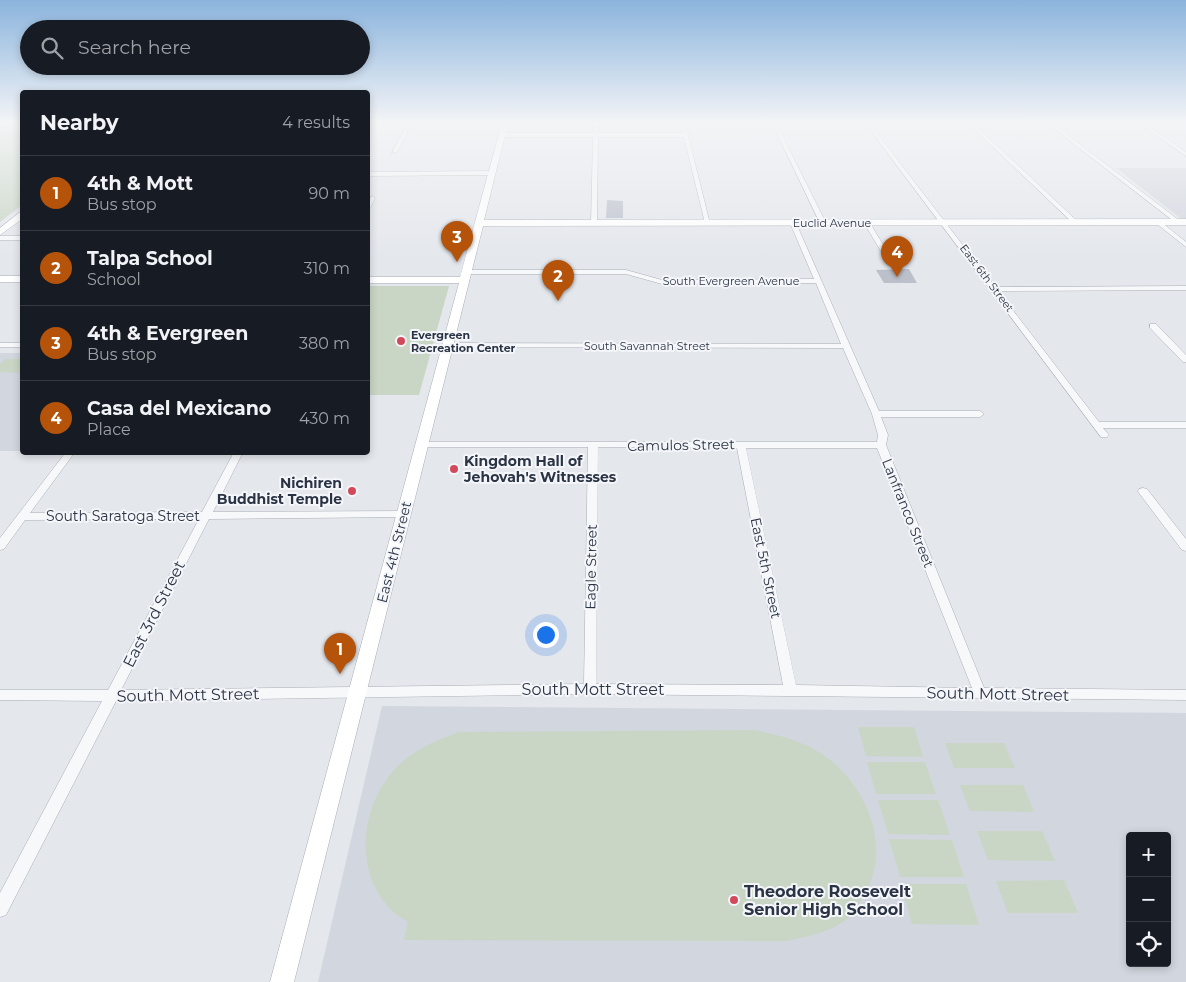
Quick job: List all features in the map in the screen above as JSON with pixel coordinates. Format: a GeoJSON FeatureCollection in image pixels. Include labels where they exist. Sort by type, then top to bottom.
{"type":"FeatureCollection","features":[{"type":"Feature","properties":{"kind":"main road","name":"East 4th Street"},"geometry":{"type":"LineString","coordinates":[[282,982],[493,169]]}},
{"type":"Feature","properties":{"kind":"main road"},"geometry":{"type":"LineString","coordinates":[[0,232],[20,218]]}},
{"type":"Feature","properties":{"kind":"main road","name":"Euclid Avenue"},"geometry":{"type":"LineString","coordinates":[[479,223],[1182,222]]}},
{"type":"Feature","properties":{"kind":"main road","name":"South Evergreen Avenue"},"geometry":{"type":"LineString","coordinates":[[370,280],[465,276]]}},
{"type":"Feature","properties":{"kind":"main road"},"geometry":{"type":"LineString","coordinates":[[0,279],[20,279]]}},
{"type":"Feature","properties":{"kind":"street"},"geometry":{"type":"LineString","coordinates":[[594,224],[595,169]]}},
{"type":"Feature","properties":{"kind":"street"},"geometry":{"type":"LineString","coordinates":[[694,169],[708,223]]}},
{"type":"Feature","properties":{"kind":"street"},"geometry":{"type":"LineString","coordinates":[[796,169],[823,223]]}},
{"type":"Feature","properties":{"kind":"street","name":"East 6th Street"},"geometry":{"type":"LineString","coordinates":[[903,169],[1104,435]]}},
{"type":"Feature","properties":{"kind":"street"},"geometry":{"type":"LineString","coordinates":[[1019,169],[1076,223]]}},
{"type":"Feature","properties":{"kind":"street"},"geometry":{"type":"LineString","coordinates":[[1111,169],[1182,222]]}},
{"type":"Feature","properties":{"kind":"street"},"geometry":{"type":"LineString","coordinates":[[370,174],[492,173]]}},
{"type":"Feature","properties":{"kind":"street"},"geometry":{"type":"LineString","coordinates":[[370,202],[372,198]]}},
{"type":"Feature","properties":{"kind":"street","name":"Lanfranco Street"},"geometry":{"type":"LineString","coordinates":[[794,223],[876,414],[883,435],[881,446],[980,693]]}},
{"type":"Feature","properties":{"kind":"street"},"geometry":{"type":"LineString","coordinates":[[867,223],[891,263]]}},
{"type":"Feature","properties":{"kind":"street"},"geometry":{"type":"LineString","coordinates":[[1158,223],[1186,245]]}},
{"type":"Feature","properties":{"kind":"street"},"geometry":{"type":"LineString","coordinates":[[0,238],[20,238]]}},
{"type":"Feature","properties":{"kind":"street","name":"South Evergreen Avenue"},"geometry":{"type":"LineString","coordinates":[[465,276],[626,272],[662,282],[817,280]]}},
{"type":"Feature","properties":{"kind":"street"},"geometry":{"type":"LineString","coordinates":[[995,289],[1186,288]]}},
{"type":"Feature","properties":{"kind":"street"},"geometry":{"type":"LineString","coordinates":[[1153,326],[1186,360]]}},
{"type":"Feature","properties":{"kind":"street"},"geometry":{"type":"LineString","coordinates":[[0,345],[20,346]]}},
{"type":"Feature","properties":{"kind":"street","name":"South Savannah Street"},"geometry":{"type":"LineString","coordinates":[[447,345],[848,346]]}},
{"type":"Feature","properties":{"kind":"street"},"geometry":{"type":"LineString","coordinates":[[876,414],[980,414]]}},
{"type":"Feature","properties":{"kind":"street"},"geometry":{"type":"LineString","coordinates":[[1097,425],[1186,426]]}},
{"type":"Feature","properties":{"kind":"street","name":"Camulos Street"},"geometry":{"type":"LineString","coordinates":[[421,444],[881,446]]}},
{"type":"Feature","properties":{"kind":"street","name":"East 5th Street"},"geometry":{"type":"LineString","coordinates":[[741,444],[791,691]]}},
{"type":"Feature","properties":{"kind":"street","name":"Eagle Street"},"geometry":{"type":"LineString","coordinates":[[590,688],[593,446]]}},
{"type":"Feature","properties":{"kind":"street"},"geometry":{"type":"LineString","coordinates":[[0,546],[69,455]]}},
{"type":"Feature","properties":{"kind":"street","name":"East 3rd Street"},"geometry":{"type":"LineString","coordinates":[[0,909],[237,455]]}},
{"type":"Feature","properties":{"kind":"street"},"geometry":{"type":"LineString","coordinates":[[1143,491],[1186,546]]}},
{"type":"Feature","properties":{"kind":"street","name":"South Saratoga Street"},"geometry":{"type":"LineString","coordinates":[[23,517],[403,514]]}},
{"type":"Feature","properties":{"kind":"street","name":"South Mott Street"},"geometry":{"type":"LineString","coordinates":[[0,695],[111,697],[590,688],[1186,696]]}},
{"type":"Feature","properties":{"kind":"shaded area"},"geometry":{"type":"Polygon","coordinates":[[[1117,169],[1186,169],[1186,220],[1183,220],[1117,169]]]}},
{"type":"Feature","properties":{"kind":"shaded area"},"geometry":{"type":"Polygon","coordinates":[[[0,353],[20,353],[20,451],[0,451],[0,353]]]}},
{"type":"Feature","properties":{"kind":"shaded area","name":"Theodore Roosevelt Senior High School"},"geometry":{"type":"Polygon","coordinates":[[[382,706],[1186,713],[1186,982],[318,982],[382,706]]]}},
{"type":"Feature","properties":{"kind":"green space"},"geometry":{"type":"Polygon","coordinates":[[[0,169],[20,169],[20,207],[0,222],[0,169]]]}},
{"type":"Feature","properties":{"kind":"green space","name":"Evergreen Recreation Center"},"geometry":{"type":"Polygon","coordinates":[[[370,286],[449,286],[419,395],[370,395],[370,286]]]}},
{"type":"Feature","properties":{"kind":"green space"},"geometry":{"type":"Polygon","coordinates":[[[5,359],[20,359],[20,373],[0,372],[0,364],[5,359]]]}},
{"type":"Feature","properties":{"kind":"green space"},"geometry":{"type":"Polygon","coordinates":[[[858,727],[914,727],[923,757],[866,756],[858,727]]]}},
{"type":"Feature","properties":{"kind":"green space"},"geometry":{"type":"Polygon","coordinates":[[[754,730],[798,742],[822,754],[838,767],[852,783],[863,801],[871,820],[876,840],[876,860],[871,880],[862,899],[853,913],[837,926],[812,935],[786,941],[404,940],[408,922],[389,908],[376,890],[369,869],[366,847],[368,824],[374,802],[385,782],[400,764],[420,749],[443,738],[459,732],[754,730]]]}},
{"type":"Feature","properties":{"kind":"green space"},"geometry":{"type":"Polygon","coordinates":[[[945,743],[1004,743],[1015,768],[954,768],[945,743]]]}},
{"type":"Feature","properties":{"kind":"green space"},"geometry":{"type":"Polygon","coordinates":[[[867,762],[925,762],[936,794],[876,794],[867,762]]]}},
{"type":"Feature","properties":{"kind":"green space"},"geometry":{"type":"Polygon","coordinates":[[[960,785],[1023,785],[1034,812],[970,811],[960,785]]]}},
{"type":"Feature","properties":{"kind":"green space"},"geometry":{"type":"Polygon","coordinates":[[[878,800],[938,800],[950,835],[888,834],[878,800]]]}},
{"type":"Feature","properties":{"kind":"green space"},"geometry":{"type":"Polygon","coordinates":[[[977,831],[1042,831],[1055,861],[988,860],[977,831]]]}},
{"type":"Feature","properties":{"kind":"green space"},"geometry":{"type":"Polygon","coordinates":[[[889,839],[952,840],[964,877],[900,877],[889,839]]]}},
{"type":"Feature","properties":{"kind":"green space"},"geometry":{"type":"Polygon","coordinates":[[[1064,880],[1078,913],[1008,913],[996,881],[1064,880]]]}},
{"type":"Feature","properties":{"kind":"green space"},"geometry":{"type":"Polygon","coordinates":[[[901,884],[966,884],[979,925],[912,924],[901,884]]]}},
{"type":"Feature","properties":{"kind":"building"},"geometry":{"type":"Polygon","coordinates":[[[607,200],[623,201],[623,218],[606,218],[607,200]]]}},
{"type":"Feature","properties":{"kind":"building"},"geometry":{"type":"Polygon","coordinates":[[[909,269],[917,283],[884,283],[876,270],[909,269]]]}},
{"type":"Feature","properties":{"kind":"place","name":"4th & Evergreen"},"geometry":{"type":"Point","coordinates":[457,262]}},
{"type":"Feature","properties":{"kind":"place","name":"Casa del Mexicano"},"geometry":{"type":"Point","coordinates":[897,277]}},
{"type":"Feature","properties":{"kind":"place","name":"Talpa School"},"geometry":{"type":"Point","coordinates":[558,301]}},
{"type":"Feature","properties":{"kind":"place","name":"Evergreen Recreation Center"},"geometry":{"type":"Point","coordinates":[401,341]}},
{"type":"Feature","properties":{"kind":"place","name":"Kingdom Hall of Jehovah's Witnesses"},"geometry":{"type":"Point","coordinates":[454,469]}},
{"type":"Feature","properties":{"kind":"place","name":"Nichiren Buddhist Temple"},"geometry":{"type":"Point","coordinates":[352,491]}},
{"type":"Feature","properties":{"kind":"place","name":"4th & Mott"},"geometry":{"type":"Point","coordinates":[340,674]}},
{"type":"Feature","properties":{"kind":"place","name":"Theodore Roosevelt Senior High School"},"geometry":{"type":"Point","coordinates":[734,900]}}]}
